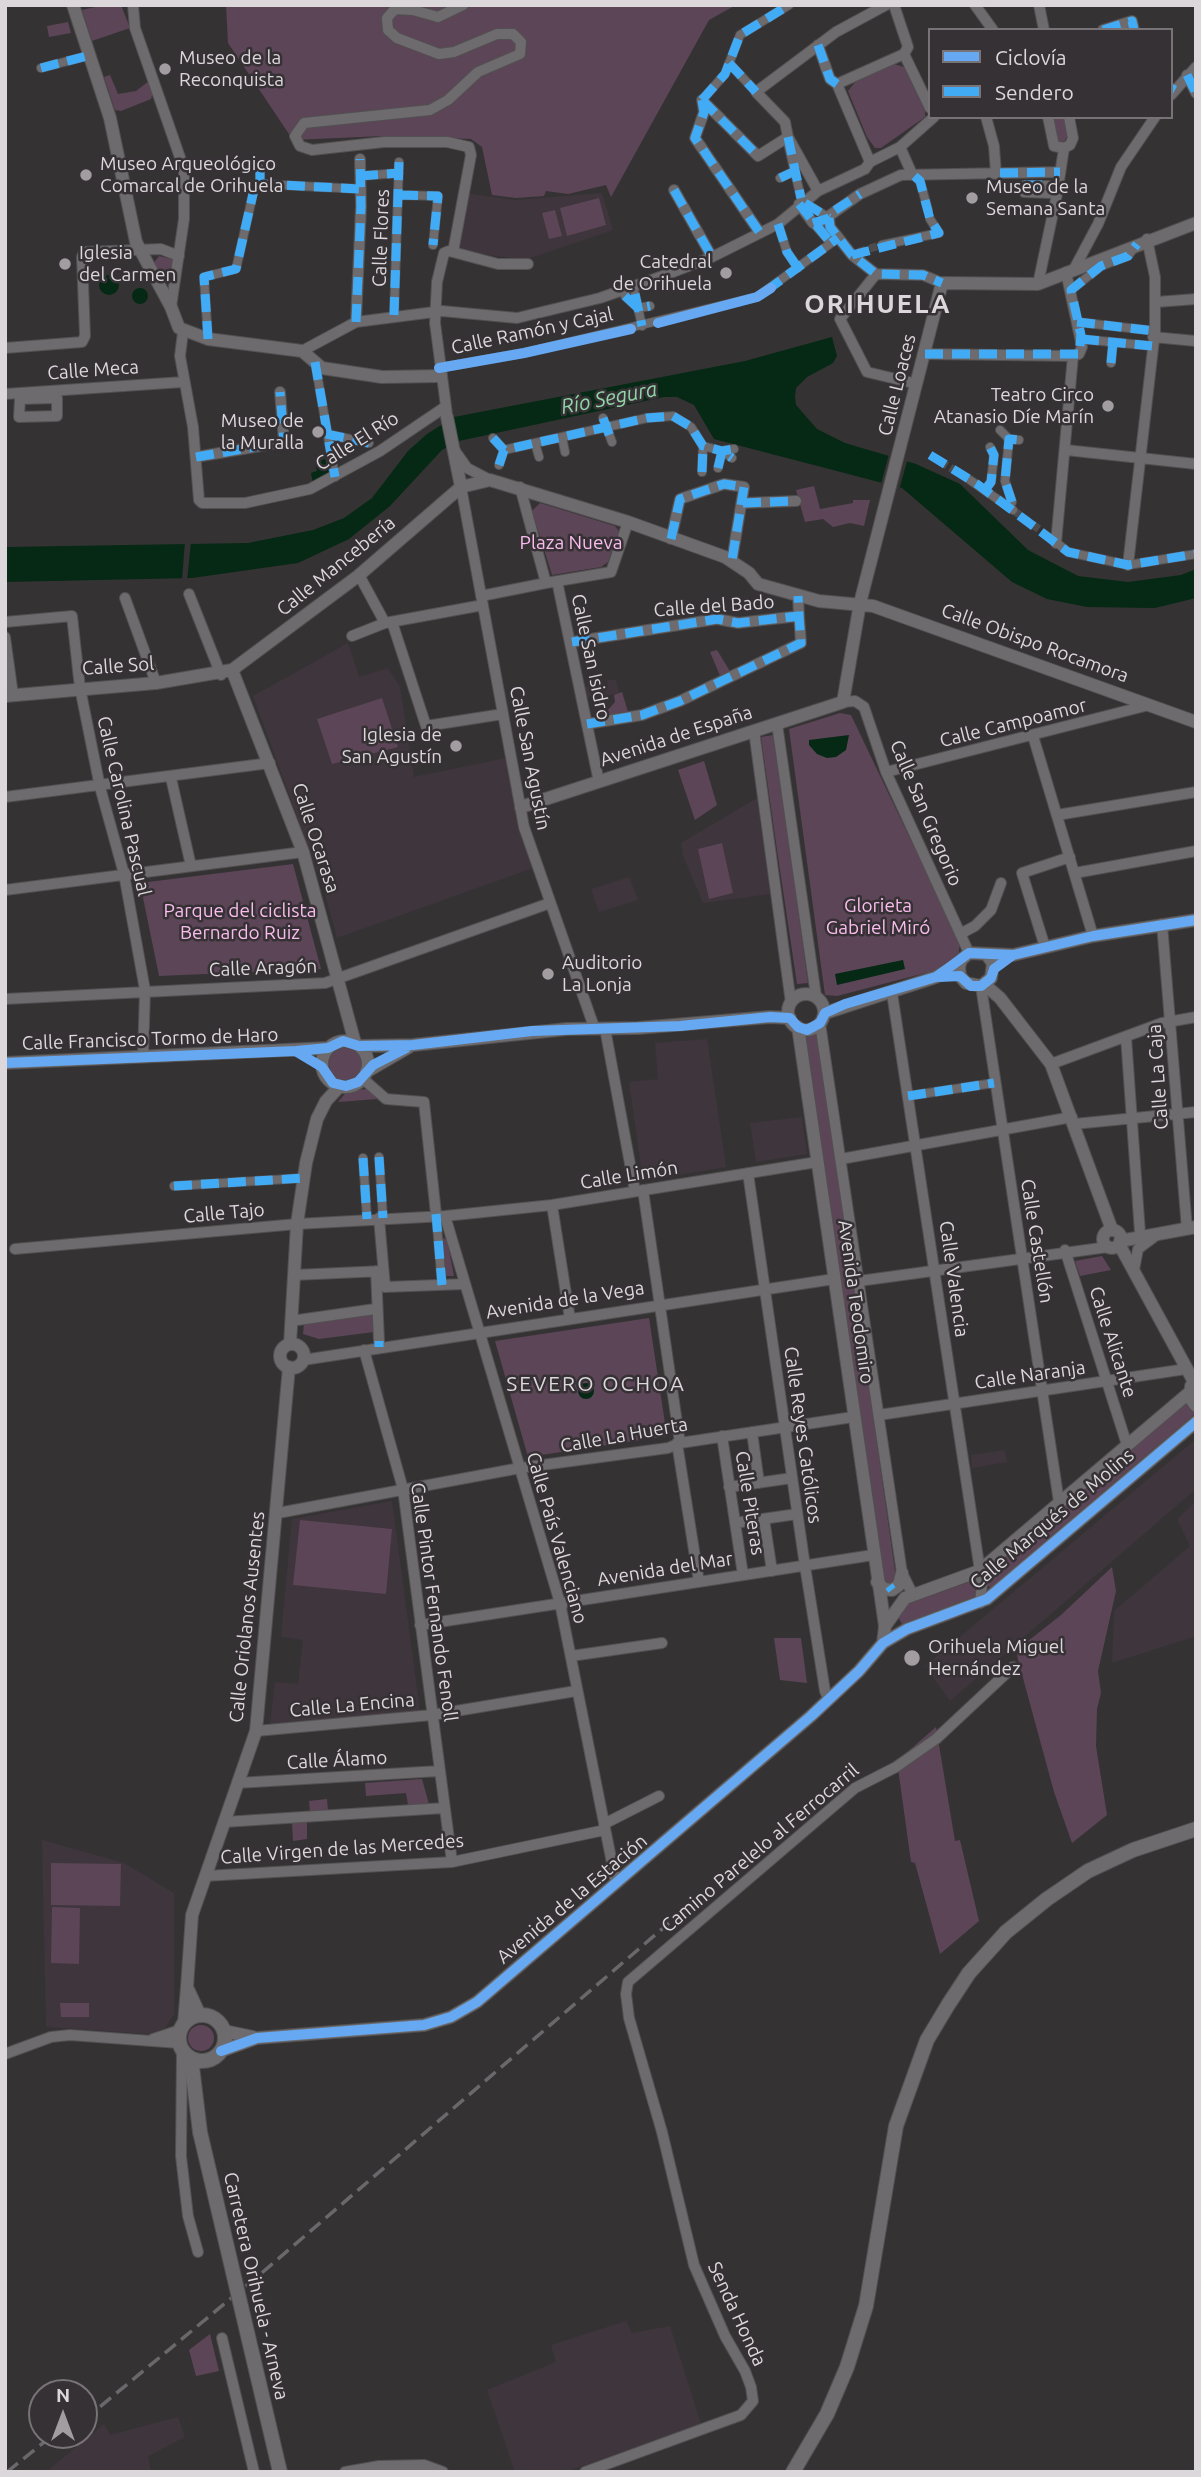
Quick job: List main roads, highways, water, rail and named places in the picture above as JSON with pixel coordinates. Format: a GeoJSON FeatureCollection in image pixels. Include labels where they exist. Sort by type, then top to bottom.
{"type":"FeatureCollection","features":[{"type":"Feature","properties":{"kind":"main road"},"geometry":{"type":"LineString","coordinates":[[793,2472],[827,2414],[847,2367],[866,2306],[896,2126],[927,2039],[948,2005],[970,1973],[1006,1932],[1046,1899],[1088,1871],[1122,1855],[1196,1829]]}},
{"type":"Feature","properties":{"kind":"main road"},"geometry":{"type":"LineString","coordinates":[[200,2015],[215,2018],[224,2031],[217,2054],[198,2060],[183,2041],[200,2015]]}},
{"type":"Feature","properties":{"kind":"main road","name":"Carretera Orihuela - Arneva"},"geometry":{"type":"LineString","coordinates":[[183,2041],[198,2109],[200,2132],[280,2472]]}},
{"type":"Feature","properties":{"kind":"main road","name":"Carretera Orihuela - Arneva"},"geometry":{"type":"LineString","coordinates":[[198,2109],[202,2082],[217,2054]]}},
{"type":"Feature","properties":{"kind":"water"},"geometry":{"type":"Polygon","coordinates":[[[109,275],[116,278],[119,285],[116,292],[109,295],[102,292],[99,285],[102,278],[109,275]]]}},
{"type":"Feature","properties":{"kind":"water"},"geometry":{"type":"Polygon","coordinates":[[[137,288],[143,288],[148,296],[146,302],[137,304],[132,299],[132,293],[137,288]]]}},
{"type":"Feature","properties":{"kind":"water","name":"Río Segura"},"geometry":{"type":"Polygon","coordinates":[[[832,337],[837,356],[833,363],[807,377],[796,388],[796,405],[817,429],[845,443],[916,464],[960,484],[1028,550],[1078,576],[1128,582],[1181,575],[1196,569],[1196,598],[1155,608],[1087,607],[1047,599],[1012,582],[902,488],[714,439],[694,405],[677,397],[664,397],[459,441],[442,450],[390,506],[349,539],[298,563],[192,578],[5,582],[5,547],[248,543],[313,530],[344,518],[372,498],[408,451],[427,434],[454,417],[745,361],[832,337]]]}},
{"type":"Feature","properties":{"kind":"water"},"geometry":{"type":"Polygon","coordinates":[[[325,459],[330,478],[313,484],[311,473],[317,471],[315,463],[325,459]]]}},
{"type":"Feature","properties":{"kind":"water"},"geometry":{"type":"Polygon","coordinates":[[[849,735],[846,750],[836,757],[827,758],[817,754],[809,745],[809,740],[849,735]]]}},
{"type":"Feature","properties":{"kind":"water"},"geometry":{"type":"Polygon","coordinates":[[[903,960],[905,969],[837,985],[835,974],[903,960]]]}},
{"type":"Feature","properties":{"kind":"water"},"geometry":{"type":"Polygon","coordinates":[[[586,1383],[592,1385],[592,1397],[586,1399],[580,1397],[578,1391],[580,1385],[586,1383]]]}},
{"type":"Feature","properties":{"kind":"tunnel"},"geometry":{"type":"LineString","coordinates":[[858,252],[882,245]]}},
{"type":"Feature","properties":{"kind":"tunnel"},"geometry":{"type":"LineString","coordinates":[[930,455],[970,480]]}},
{"type":"Feature","properties":{"kind":"tunnel"},"geometry":{"type":"LineString","coordinates":[[1013,510],[1051,538]]}},
{"type":"Feature","properties":{"kind":"railway"},"geometry":{"type":"LineString","coordinates":[[98,2408],[264,2271],[669,1923]]}},
{"type":"Feature","properties":{"kind":"railway"},"geometry":{"type":"LineString","coordinates":[[7,2472],[36,2449]]}},
{"type":"Feature","properties":{"kind":"place","name":"Museo de la Reconquista"},"geometry":{"type":"Point","coordinates":[165,69]}},
{"type":"Feature","properties":{"kind":"place","name":"Museo Arqueológico Comarcal de Orihuela"},"geometry":{"type":"Point","coordinates":[86,175]}},
{"type":"Feature","properties":{"kind":"place","name":"Museo de la Semana Santa"},"geometry":{"type":"Point","coordinates":[972,198]}},
{"type":"Feature","properties":{"kind":"place","name":"Iglesia del Carmen"},"geometry":{"type":"Point","coordinates":[65,264]}},
{"type":"Feature","properties":{"kind":"place","name":"Catedral de Orihuela"},"geometry":{"type":"Point","coordinates":[726,273]}},
{"type":"Feature","properties":{"kind":"place","name":"Teatro Circo Atanasio Díe Marín"},"geometry":{"type":"Point","coordinates":[1108,406]}},
{"type":"Feature","properties":{"kind":"place","name":"Museo de la Muralla"},"geometry":{"type":"Point","coordinates":[318,432]}},
{"type":"Feature","properties":{"kind":"place","name":"Iglesia de San Agustín"},"geometry":{"type":"Point","coordinates":[456,746]}},
{"type":"Feature","properties":{"kind":"place","name":"Auditorio La Lonja"},"geometry":{"type":"Point","coordinates":[548,974]}},
{"type":"Feature","properties":{"kind":"place","name":"Orihuela Miguel Hernández"},"geometry":{"type":"Point","coordinates":[912,1658]}},
{"type":"Feature","properties":{"kind":"district","name":"ORIHUELA"},"geometry":{"type":"Point","coordinates":[878,304]}},
{"type":"Feature","properties":{"kind":"district","name":"SEVERO OCHOA"},"geometry":{"type":"Point","coordinates":[596,1384]}},
{"type":"Feature","properties":{"kind":"park label","name":"Plaza Nueva"},"geometry":{"type":"Point","coordinates":[571,543]}},
{"type":"Feature","properties":{"kind":"park label","name":"Glorieta Gabriel Miró"},"geometry":{"type":"Point","coordinates":[878,917]}},
{"type":"Feature","properties":{"kind":"park label","name":"Parque del ciclista Bernardo Ruiz"},"geometry":{"type":"Point","coordinates":[240,922]}}]}
